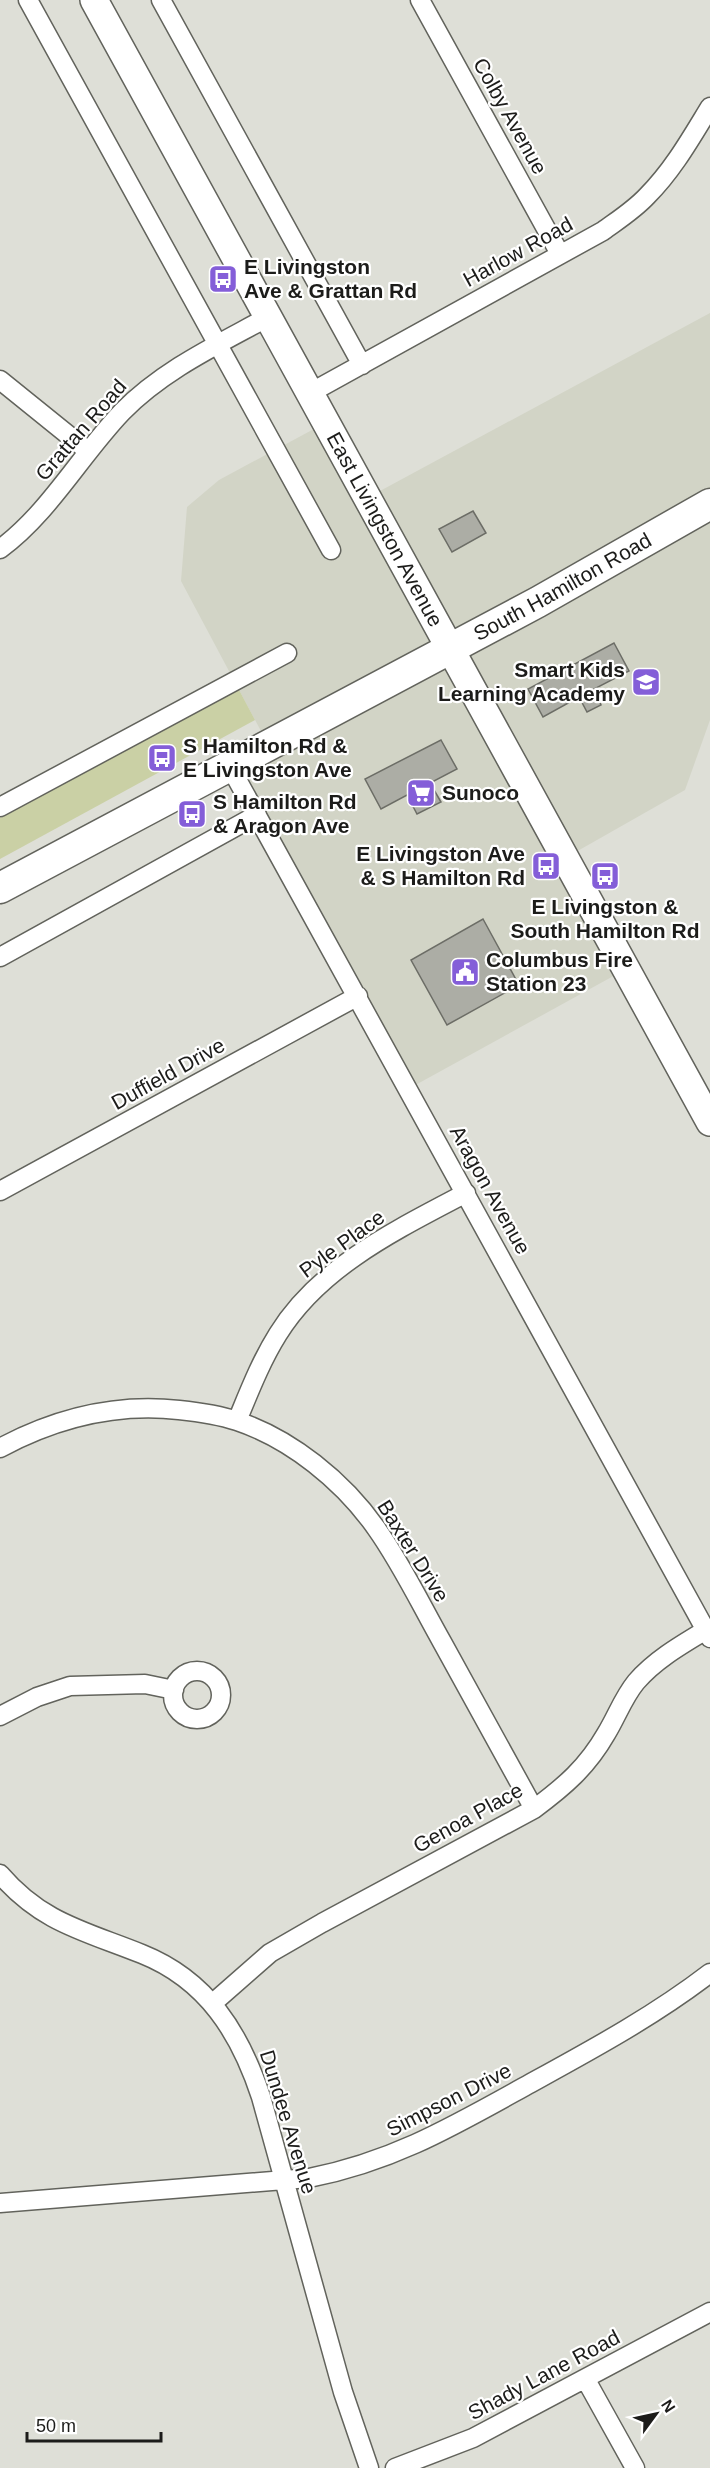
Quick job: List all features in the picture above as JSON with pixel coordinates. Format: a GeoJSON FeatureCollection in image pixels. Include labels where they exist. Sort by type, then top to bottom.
{"type":"FeatureCollection","features":[{"type":"Feature","properties":{"kind":"main road","name":"East Livingston Avenue"},"geometry":{"type":"LineString","coordinates":[[94,0],[710,1122]]}},
{"type":"Feature","properties":{"kind":"main road","name":"South Hamilton Road"},"geometry":{"type":"LineString","coordinates":[[0,888],[538,602],[710,504]]}},
{"type":"Feature","properties":{"kind":"street"},"geometry":{"type":"LineString","coordinates":[[28,0],[331,550]]}},
{"type":"Feature","properties":{"kind":"street"},"geometry":{"type":"LineString","coordinates":[[161,0],[362,365]]}},
{"type":"Feature","properties":{"kind":"street","name":"Colby Avenue"},"geometry":{"type":"LineString","coordinates":[[420,0],[560,254]]}},
{"type":"Feature","properties":{"kind":"street","name":"Harlow Road"},"geometry":{"type":"LineString","coordinates":[[310,393],[603,231],[647,196],[676,162],[710,107]]}},
{"type":"Feature","properties":{"kind":"street","name":"Grattan Road"},"geometry":{"type":"LineString","coordinates":[[0,549],[40,512],[88,451],[146,390],[173,371],[268,317]]}},
{"type":"Feature","properties":{"kind":"street"},"geometry":{"type":"LineString","coordinates":[[0,380],[88,451]]}},
{"type":"Feature","properties":{"kind":"street"},"geometry":{"type":"LineString","coordinates":[[0,807],[287,653]]}},
{"type":"Feature","properties":{"kind":"street","name":"Aragon Avenue"},"geometry":{"type":"LineString","coordinates":[[229,765],[708,1634]]}},
{"type":"Feature","properties":{"kind":"street"},"geometry":{"type":"LineString","coordinates":[[0,957],[257,815]]}},
{"type":"Feature","properties":{"kind":"street","name":"Duffield Drive"},"geometry":{"type":"LineString","coordinates":[[0,1191],[358,996]]}},
{"type":"Feature","properties":{"kind":"street","name":"Pyle Place"},"geometry":{"type":"LineString","coordinates":[[237,1421],[257,1374],[278,1334],[304,1301],[338,1269],[371,1246],[466,1193]]}},
{"type":"Feature","properties":{"kind":"street","name":"Baxter Drive"},"geometry":{"type":"LineString","coordinates":[[0,1448],[56,1422],[96,1412],[157,1408],[194,1412],[237,1421],[272,1437],[327,1474],[354,1501],[393,1554],[534,1809]]}},
{"type":"Feature","properties":{"kind":"street","name":"Genoa Place"},"geometry":{"type":"LineString","coordinates":[[213,2004],[270,1953],[534,1809],[577,1775],[595,1753],[621,1703],[636,1682],[657,1661],[708,1634]]}},
{"type":"Feature","properties":{"kind":"street"},"geometry":{"type":"LineString","coordinates":[[0,1716],[37,1697],[70,1686],[145,1684],[174,1690]]}},
{"type":"Feature","properties":{"kind":"street","name":"Dundee Avenue"},"geometry":{"type":"LineString","coordinates":[[0,1874],[36,1908],[66,1926],[152,1959],[181,1976],[213,2004],[228,2023],[252,2070],[343,2392],[369,2468]]}},
{"type":"Feature","properties":{"kind":"street","name":"Simpson Drive"},"geometry":{"type":"LineString","coordinates":[[0,2203],[284,2180],[338,2172],[400,2152],[433,2137],[615,2038],[673,2001],[710,1972]]}},
{"type":"Feature","properties":{"kind":"street","name":"Shady Lane Road"},"geometry":{"type":"LineString","coordinates":[[395,2468],[473,2438],[586,2380],[710,2312]]}},
{"type":"Feature","properties":{"kind":"street"},"geometry":{"type":"LineString","coordinates":[[586,2380],[636,2468]]}},
{"type":"Feature","properties":{"kind":"shaded area"},"geometry":{"type":"Polygon","coordinates":[[[710,313],[710,720],[685,790],[567,857],[628,968],[410,1088],[230,767],[269,746],[181,581],[187,507],[219,480],[325,423],[367,498],[710,313]]]}},
{"type":"Feature","properties":{"kind":"green space"},"geometry":{"type":"Polygon","coordinates":[[[238,688],[255,720],[0,859],[0,818],[238,688]]]}},
{"type":"Feature","properties":{"kind":"building"},"geometry":{"type":"Polygon","coordinates":[[[473,511],[486,533],[452,552],[439,529],[473,511]]]}},
{"type":"Feature","properties":{"kind":"building"},"geometry":{"type":"Polygon","coordinates":[[[614,643],[629,671],[594,689],[601,705],[587,712],[579,697],[543,717],[528,689],[614,643]]]}},
{"type":"Feature","properties":{"kind":"building","name":"Sunoco"},"geometry":{"type":"Polygon","coordinates":[[[441,740],[457,769],[430,783],[441,802],[417,814],[407,795],[381,809],[365,779],[441,740]]]}},
{"type":"Feature","properties":{"kind":"building","name":"Columbus Fire Station 23"},"geometry":{"type":"Polygon","coordinates":[[[483,919],[519,985],[447,1025],[411,960],[483,919]]]}},
{"type":"Feature","properties":{"kind":"place","name":"E Livingston Ave & Grattan Rd"},"geometry":{"type":"Point","coordinates":[223,279]}},
{"type":"Feature","properties":{"kind":"place","name":"Smart Kids Learning Academy"},"geometry":{"type":"Point","coordinates":[646,682]}},
{"type":"Feature","properties":{"kind":"place","name":"S Hamilton Rd & E Livingston Ave"},"geometry":{"type":"Point","coordinates":[162,758]}},
{"type":"Feature","properties":{"kind":"place","name":"Sunoco"},"geometry":{"type":"Point","coordinates":[421,793]}},
{"type":"Feature","properties":{"kind":"place","name":"S Hamilton Rd & Aragon Ave"},"geometry":{"type":"Point","coordinates":[192,814]}},
{"type":"Feature","properties":{"kind":"place","name":"E Livingston Ave & S Hamilton Rd"},"geometry":{"type":"Point","coordinates":[546,866]}},
{"type":"Feature","properties":{"kind":"place","name":"E Livingston & South Hamilton Rd"},"geometry":{"type":"Point","coordinates":[605,876]}},
{"type":"Feature","properties":{"kind":"place","name":"Columbus Fire Station 23"},"geometry":{"type":"Point","coordinates":[465,972]}}]}
